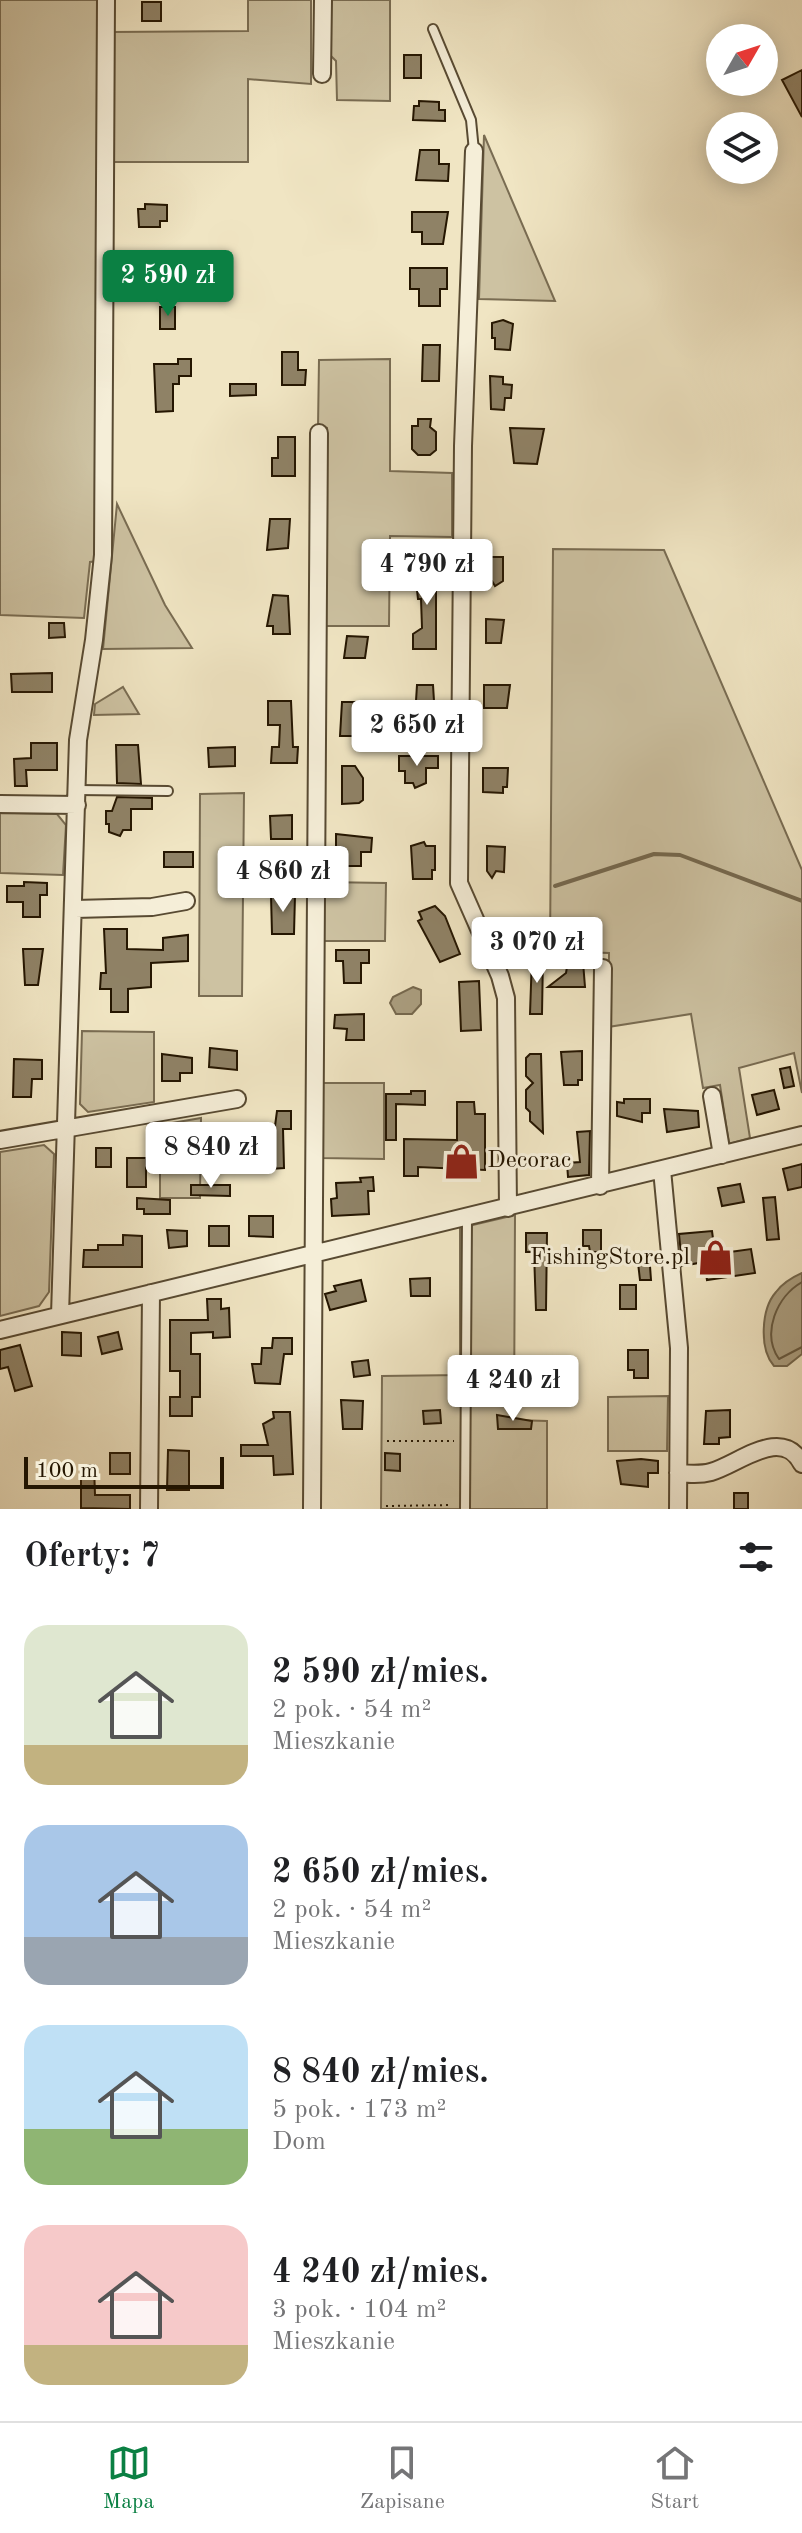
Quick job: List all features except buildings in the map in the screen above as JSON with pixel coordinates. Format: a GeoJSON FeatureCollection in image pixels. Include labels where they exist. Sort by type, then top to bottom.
{"type":"FeatureCollection","features":[{"type":"Feature","properties":{"kind":"street"},"geometry":{"type":"LineString","coordinates":[[60,1315],[81,711],[102,577],[106,0]]}},
{"type":"Feature","properties":{"kind":"street"},"geometry":{"type":"LineString","coordinates":[[322,74],[323,0]]}},
{"type":"Feature","properties":{"kind":"street"},"geometry":{"type":"LineString","coordinates":[[474,151],[463,446],[459,883],[500,976],[506,998],[508,1208]]}},
{"type":"Feature","properties":{"kind":"street"},"geometry":{"type":"LineString","coordinates":[[312,1509],[319,433]]}},
{"type":"Feature","properties":{"kind":"street"},"geometry":{"type":"LineString","coordinates":[[0,804],[77,798]]}},
{"type":"Feature","properties":{"kind":"street"},"geometry":{"type":"LineString","coordinates":[[75,909],[152,907],[186,901]]}},
{"type":"Feature","properties":{"kind":"street"},"geometry":{"type":"LineString","coordinates":[[600,1186],[603,968]]}},
{"type":"Feature","properties":{"kind":"street"},"geometry":{"type":"LineString","coordinates":[[712,1096],[722,1155]]}},
{"type":"Feature","properties":{"kind":"street"},"geometry":{"type":"LineString","coordinates":[[0,1140],[237,1099]]}},
{"type":"Feature","properties":{"kind":"street"},"geometry":{"type":"LineString","coordinates":[[0,1330],[467,1219],[802,1135]]}},
{"type":"Feature","properties":{"kind":"street"},"geometry":{"type":"LineString","coordinates":[[662,1170],[679,1348],[678,1509]]}},
{"type":"Feature","properties":{"kind":"street"},"geometry":{"type":"LineString","coordinates":[[149,1509],[151,1293]]}},
{"type":"Feature","properties":{"kind":"street"},"geometry":{"type":"LineString","coordinates":[[678,1473],[709,1472],[779,1446],[790,1450],[802,1464]]}},
{"type":"Feature","properties":{"kind":"lane"},"geometry":{"type":"LineString","coordinates":[[433,29],[471,120],[474,151]]}},
{"type":"Feature","properties":{"kind":"lane"},"geometry":{"type":"LineString","coordinates":[[77,798],[168,791]]}},
{"type":"Feature","properties":{"kind":"lane"},"geometry":{"type":"LineString","coordinates":[[465,1507],[467,1219]]}},
{"type":"Feature","properties":{"kind":"path"},"geometry":{"type":"LineString","coordinates":[[387,1441],[466,1442]]}},
{"type":"Feature","properties":{"kind":"path"},"geometry":{"type":"LineString","coordinates":[[386,1506],[465,1507]]}},
{"type":"Feature","properties":{"kind":"shaded area"},"geometry":{"type":"Polygon","coordinates":[[[0,0],[102,0],[98,561],[90,562],[84,618],[0,615],[0,0]]]}},
{"type":"Feature","properties":{"kind":"shaded area"},"geometry":{"type":"Polygon","coordinates":[[[248,0],[311,0],[311,84],[248,79],[248,162],[111,162],[112,32],[248,31],[248,0]]]}},
{"type":"Feature","properties":{"kind":"shaded area"},"geometry":{"type":"Polygon","coordinates":[[[331,0],[390,0],[390,101],[337,100],[336,61],[331,56],[331,0]]]}},
{"type":"Feature","properties":{"kind":"shaded area"},"geometry":{"type":"Polygon","coordinates":[[[484,135],[555,301],[479,299],[484,135]]]}},
{"type":"Feature","properties":{"kind":"shaded area"},"geometry":{"type":"Polygon","coordinates":[[[390,359],[390,471],[452,473],[452,537],[390,536],[389,626],[325,626],[327,428],[318,427],[319,360],[390,359]]]}},
{"type":"Feature","properties":{"kind":"shaded area"},"geometry":{"type":"Polygon","coordinates":[[[117,504],[165,605],[192,648],[103,649],[117,504]]]}},
{"type":"Feature","properties":{"kind":"shaded area"},"geometry":{"type":"Polygon","coordinates":[[[553,549],[664,550],[802,870],[802,1093],[794,1053],[739,1068],[750,1138],[729,1144],[720,1085],[703,1088],[691,1014],[608,1027],[609,953],[550,951],[553,549]]]}},
{"type":"Feature","properties":{"kind":"shaded area"},"geometry":{"type":"Polygon","coordinates":[[[123,687],[139,714],[94,715],[95,704],[123,687]]]}},
{"type":"Feature","properties":{"kind":"shaded area"},"geometry":{"type":"Polygon","coordinates":[[[244,793],[242,996],[199,996],[200,794],[244,793]]]}},
{"type":"Feature","properties":{"kind":"shaded area"},"geometry":{"type":"Polygon","coordinates":[[[0,813],[57,814],[66,825],[63,875],[0,873],[0,813]]]}},
{"type":"Feature","properties":{"kind":"shaded area"},"geometry":{"type":"Polygon","coordinates":[[[323,882],[386,883],[385,941],[323,941],[323,882]]]}},
{"type":"Feature","properties":{"kind":"shaded area"},"geometry":{"type":"Polygon","coordinates":[[[82,1031],[154,1032],[154,1102],[88,1112],[80,1104],[82,1031]]]}},
{"type":"Feature","properties":{"kind":"shaded area"},"geometry":{"type":"Polygon","coordinates":[[[322,1083],[384,1083],[384,1159],[321,1158],[322,1083]]]}},
{"type":"Feature","properties":{"kind":"shaded area"},"geometry":{"type":"Polygon","coordinates":[[[201,1118],[200,1198],[160,1198],[160,1125],[201,1118]]]}},
{"type":"Feature","properties":{"kind":"shaded area"},"geometry":{"type":"Polygon","coordinates":[[[44,1145],[54,1154],[49,1292],[39,1306],[0,1316],[0,1152],[44,1145]]]}},
{"type":"Feature","properties":{"kind":"shaded area"},"geometry":{"type":"Polygon","coordinates":[[[515,1215],[514,1420],[547,1421],[547,1509],[381,1509],[382,1376],[460,1375],[460,1228],[515,1215]]]}},
{"type":"Feature","properties":{"kind":"shaded area"},"geometry":{"type":"Polygon","coordinates":[[[668,1396],[667,1451],[608,1451],[608,1397],[668,1396]]]}},
{"type":"Feature","properties":{"kind":"water"},"geometry":{"type":"Polygon","coordinates":[[[413,987],[421,990],[421,1004],[412,1014],[396,1014],[390,1003],[393,997],[413,987]]]}},
{"type":"Feature","properties":{"kind":"water"},"geometry":{"type":"Polygon","coordinates":[[[802,1273],[802,1354],[787,1366],[774,1366],[764,1340],[767,1308],[778,1289],[802,1273]]]}},
{"type":"Feature","properties":{"kind":"waterway"},"geometry":{"type":"LineString","coordinates":[[555,886],[654,854],[680,855],[802,901]]}},
{"type":"Feature","properties":{"kind":"place","name":"Decorac"},"geometry":{"type":"Point","coordinates":[461,1161]}},
{"type":"Feature","properties":{"kind":"place","name":"FishingStore.pl"},"geometry":{"type":"Point","coordinates":[716,1258]}}]}
